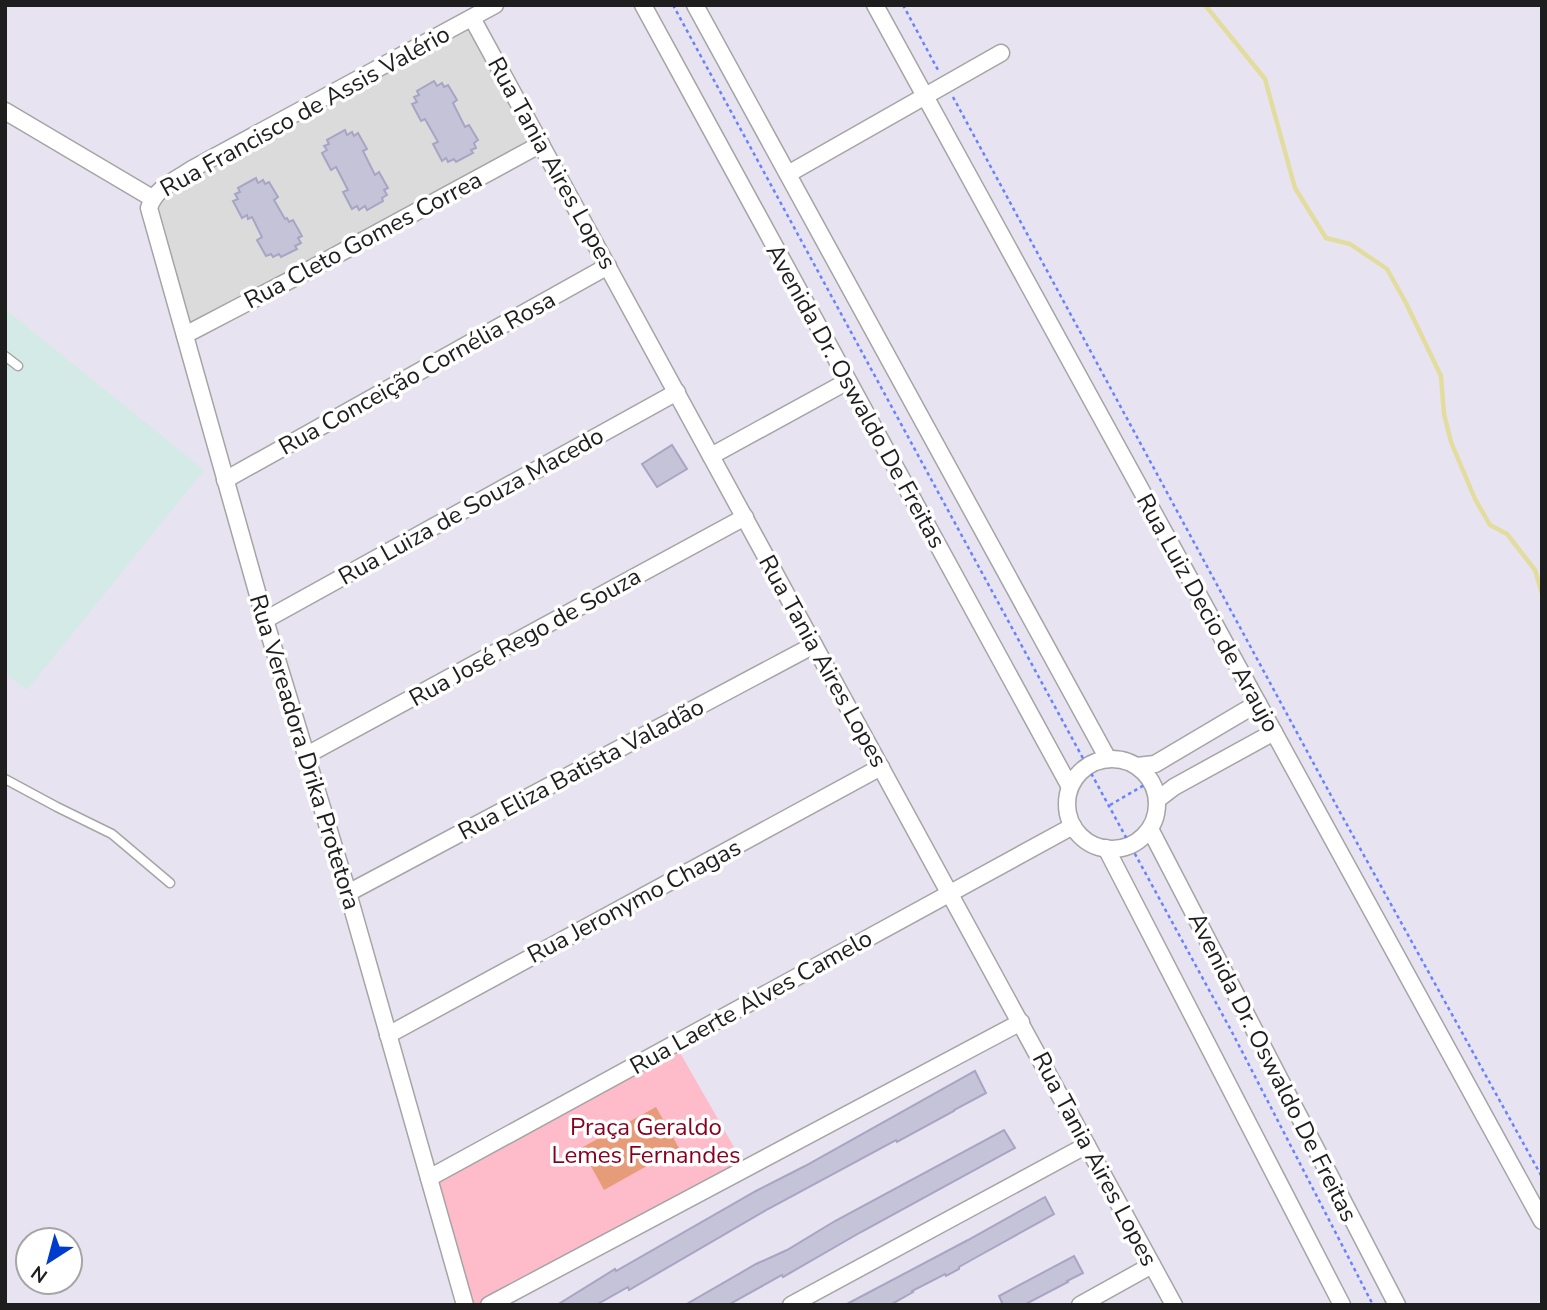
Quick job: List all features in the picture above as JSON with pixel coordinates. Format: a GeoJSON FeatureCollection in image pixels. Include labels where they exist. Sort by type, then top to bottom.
{"type":"FeatureCollection","features":[{"type":"Feature","properties":{"kind":"street","name":"Rua Francisco de Assis Valério"},"geometry":{"type":"LineString","coordinates":[[152,198],[192,169],[495,5]]}},
{"type":"Feature","properties":{"kind":"street","name":"Avenida Dr. Oswaldo De Freitas"},"geometry":{"type":"LineString","coordinates":[[643,5],[1070,787]]}},
{"type":"Feature","properties":{"kind":"street","name":"Avenida Dr. Oswaldo De Freitas"},"geometry":{"type":"LineString","coordinates":[[695,5],[1108,758]]}},
{"type":"Feature","properties":{"kind":"street","name":"Rua Luiz Decio de Araujo"},"geometry":{"type":"LineString","coordinates":[[875,5],[1542,1221]]}},
{"type":"Feature","properties":{"kind":"street","name":"Rua Tania Aires Lopes"},"geometry":{"type":"LineString","coordinates":[[472,18],[1174,1305]]}},
{"type":"Feature","properties":{"kind":"street"},"geometry":{"type":"LineString","coordinates":[[788,174],[1001,53]]}},
{"type":"Feature","properties":{"kind":"street"},"geometry":{"type":"LineString","coordinates":[[5,111],[152,198]]}},
{"type":"Feature","properties":{"kind":"street","name":"Rua Cleto Gomes Correa"},"geometry":{"type":"LineString","coordinates":[[185,335],[541,144]]}},
{"type":"Feature","properties":{"kind":"street","name":"Rua Vereadora Drika Protetora"},"geometry":{"type":"LineString","coordinates":[[152,198],[149,208],[225,480],[305,756],[348,893],[465,1305]]}},
{"type":"Feature","properties":{"kind":"street","name":"Rua Conceição Cornélia Rosa"},"geometry":{"type":"LineString","coordinates":[[225,480],[608,266]]}},
{"type":"Feature","properties":{"kind":"street"},"geometry":{"type":"LineString","coordinates":[[712,456],[848,381]]}},
{"type":"Feature","properties":{"kind":"street","name":"Rua Luiza de Souza Macedo"},"geometry":{"type":"LineString","coordinates":[[265,620],[677,392]]}},
{"type":"Feature","properties":{"kind":"street","name":"Rua José Rego de Souza"},"geometry":{"type":"LineString","coordinates":[[305,756],[744,517]]}},
{"type":"Feature","properties":{"kind":"street","name":"Rua Eliza Batista Valadão"},"geometry":{"type":"LineString","coordinates":[[348,893],[814,645]]}},
{"type":"Feature","properties":{"kind":"street"},"geometry":{"type":"LineString","coordinates":[[1137,766],[1151,781],[1157,800],[1150,829],[1130,845],[1116,848],[1106,848],[1087,841],[1073,826],[1067,807],[1074,778],[1087,766],[1108,758],[1137,766],[1155,764],[1258,703]]}},
{"type":"Feature","properties":{"kind":"street"},"geometry":{"type":"LineString","coordinates":[[1157,800],[1174,787],[1274,732]]}},
{"type":"Feature","properties":{"kind":"street","name":"Rua Jeronymo Chagas"},"geometry":{"type":"LineString","coordinates":[[388,1035],[881,767]]}},
{"type":"Feature","properties":{"kind":"street","name":"Rua Laerte Alves Camelo"},"geometry":{"type":"LineString","coordinates":[[429,1178],[1073,826]]}},
{"type":"Feature","properties":{"kind":"street","name":"Avenida Dr. Oswaldo De Freitas"},"geometry":{"type":"LineString","coordinates":[[1150,829],[1397,1305]]}},
{"type":"Feature","properties":{"kind":"street","name":"Avenida Dr. Oswaldo De Freitas"},"geometry":{"type":"LineString","coordinates":[[1106,848],[1342,1305]]}},
{"type":"Feature","properties":{"kind":"street"},"geometry":{"type":"LineString","coordinates":[[489,1305],[1021,1022]]}},
{"type":"Feature","properties":{"kind":"street"},"geometry":{"type":"LineString","coordinates":[[791,1305],[1087,1145]]}},
{"type":"Feature","properties":{"kind":"street"},"geometry":{"type":"LineString","coordinates":[[1080,1305],[1153,1265]]}},
{"type":"Feature","properties":{"kind":"lane"},"geometry":{"type":"LineString","coordinates":[[5,356],[18,366]]}},
{"type":"Feature","properties":{"kind":"lane"},"geometry":{"type":"LineString","coordinates":[[5,779],[112,834],[170,883]]}},
{"type":"Feature","properties":{"kind":"path"},"geometry":{"type":"LineString","coordinates":[[673,5],[1233,1034],[1373,1305]]}},
{"type":"Feature","properties":{"kind":"path"},"geometry":{"type":"LineString","coordinates":[[903,5],[1348,827],[1542,1177]]}},
{"type":"Feature","properties":{"kind":"shaded area"},"geometry":{"type":"Polygon","coordinates":[[[472,18],[541,144],[185,335],[152,198],[472,18]]]}},
{"type":"Feature","properties":{"kind":"shaded area"},"geometry":{"type":"Polygon","coordinates":[[[5,309],[204,470],[27,690],[5,673],[5,309]]]}},
{"type":"Feature","properties":{"kind":"green space","name":"Praça Geraldo Lemes Fernandes"},"geometry":{"type":"Polygon","coordinates":[[[675,1044],[746,1168],[489,1305],[465,1305],[429,1178],[675,1044]]]}},
{"type":"Feature","properties":{"kind":"green space"},"geometry":{"type":"Polygon","coordinates":[[[656,1107],[679,1148],[604,1190],[581,1148],[656,1107]]]}},
{"type":"Feature","properties":{"kind":"building"},"geometry":{"type":"Polygon","coordinates":[[[434,81],[437,86],[442,83],[444,87],[448,85],[457,100],[453,103],[465,127],[469,125],[478,140],[474,143],[476,148],[471,150],[473,153],[456,162],[454,159],[448,162],[446,158],[442,161],[433,144],[438,142],[425,119],[421,121],[412,104],[417,102],[414,97],[419,95],[417,91],[434,81]]]}},
{"type":"Feature","properties":{"kind":"building"},"geometry":{"type":"Polygon","coordinates":[[[345,130],[347,135],[352,132],[354,136],[358,133],[367,149],[363,151],[375,175],[379,172],[388,188],[384,190],[387,195],[382,198],[383,201],[367,210],[365,206],[359,210],[357,206],[352,209],[343,192],[348,190],[336,167],[331,170],[322,153],[327,150],[324,146],[329,144],[327,140],[345,130]]]}},
{"type":"Feature","properties":{"kind":"building"},"geometry":{"type":"Polygon","coordinates":[[[256,178],[258,183],[263,180],[265,184],[269,182],[278,197],[274,200],[285,219],[289,222],[293,220],[302,236],[298,238],[301,243],[295,246],[297,249],[281,257],[279,254],[266,256],[257,240],[262,237],[252,217],[248,219],[247,215],[242,218],[233,201],[238,199],[235,194],[240,192],[238,188],[256,178]]]}},
{"type":"Feature","properties":{"kind":"building"},"geometry":{"type":"Polygon","coordinates":[[[672,445],[687,469],[657,487],[642,464],[672,445]]]}},
{"type":"Feature","properties":{"kind":"building"},"geometry":{"type":"Polygon","coordinates":[[[975,1071],[986,1093],[954,1111],[768,1209],[629,1290],[628,1287],[596,1305],[557,1305],[615,1269],[616,1271],[975,1071]]]}},
{"type":"Feature","properties":{"kind":"building"},"geometry":{"type":"Polygon","coordinates":[[[1004,1130],[1015,1148],[783,1277],[782,1275],[728,1305],[685,1305],[756,1264],[787,1250],[835,1221],[1004,1130]]]}},
{"type":"Feature","properties":{"kind":"building"},"geometry":{"type":"Polygon","coordinates":[[[1045,1197],[1054,1214],[959,1269],[912,1291],[890,1305],[845,1305],[968,1240],[1045,1197]]]}},
{"type":"Feature","properties":{"kind":"building"},"geometry":{"type":"Polygon","coordinates":[[[1074,1256],[1083,1273],[1024,1305],[1003,1305],[999,1296],[1074,1256]]]}},
{"type":"Feature","properties":{"kind":"waterway"},"geometry":{"type":"LineString","coordinates":[[1205,5],[1265,79],[1295,188],[1326,238],[1350,244],[1387,269],[1441,376],[1444,414],[1451,442],[1475,499],[1490,525],[1507,534],[1535,570],[1542,594]]}}]}
